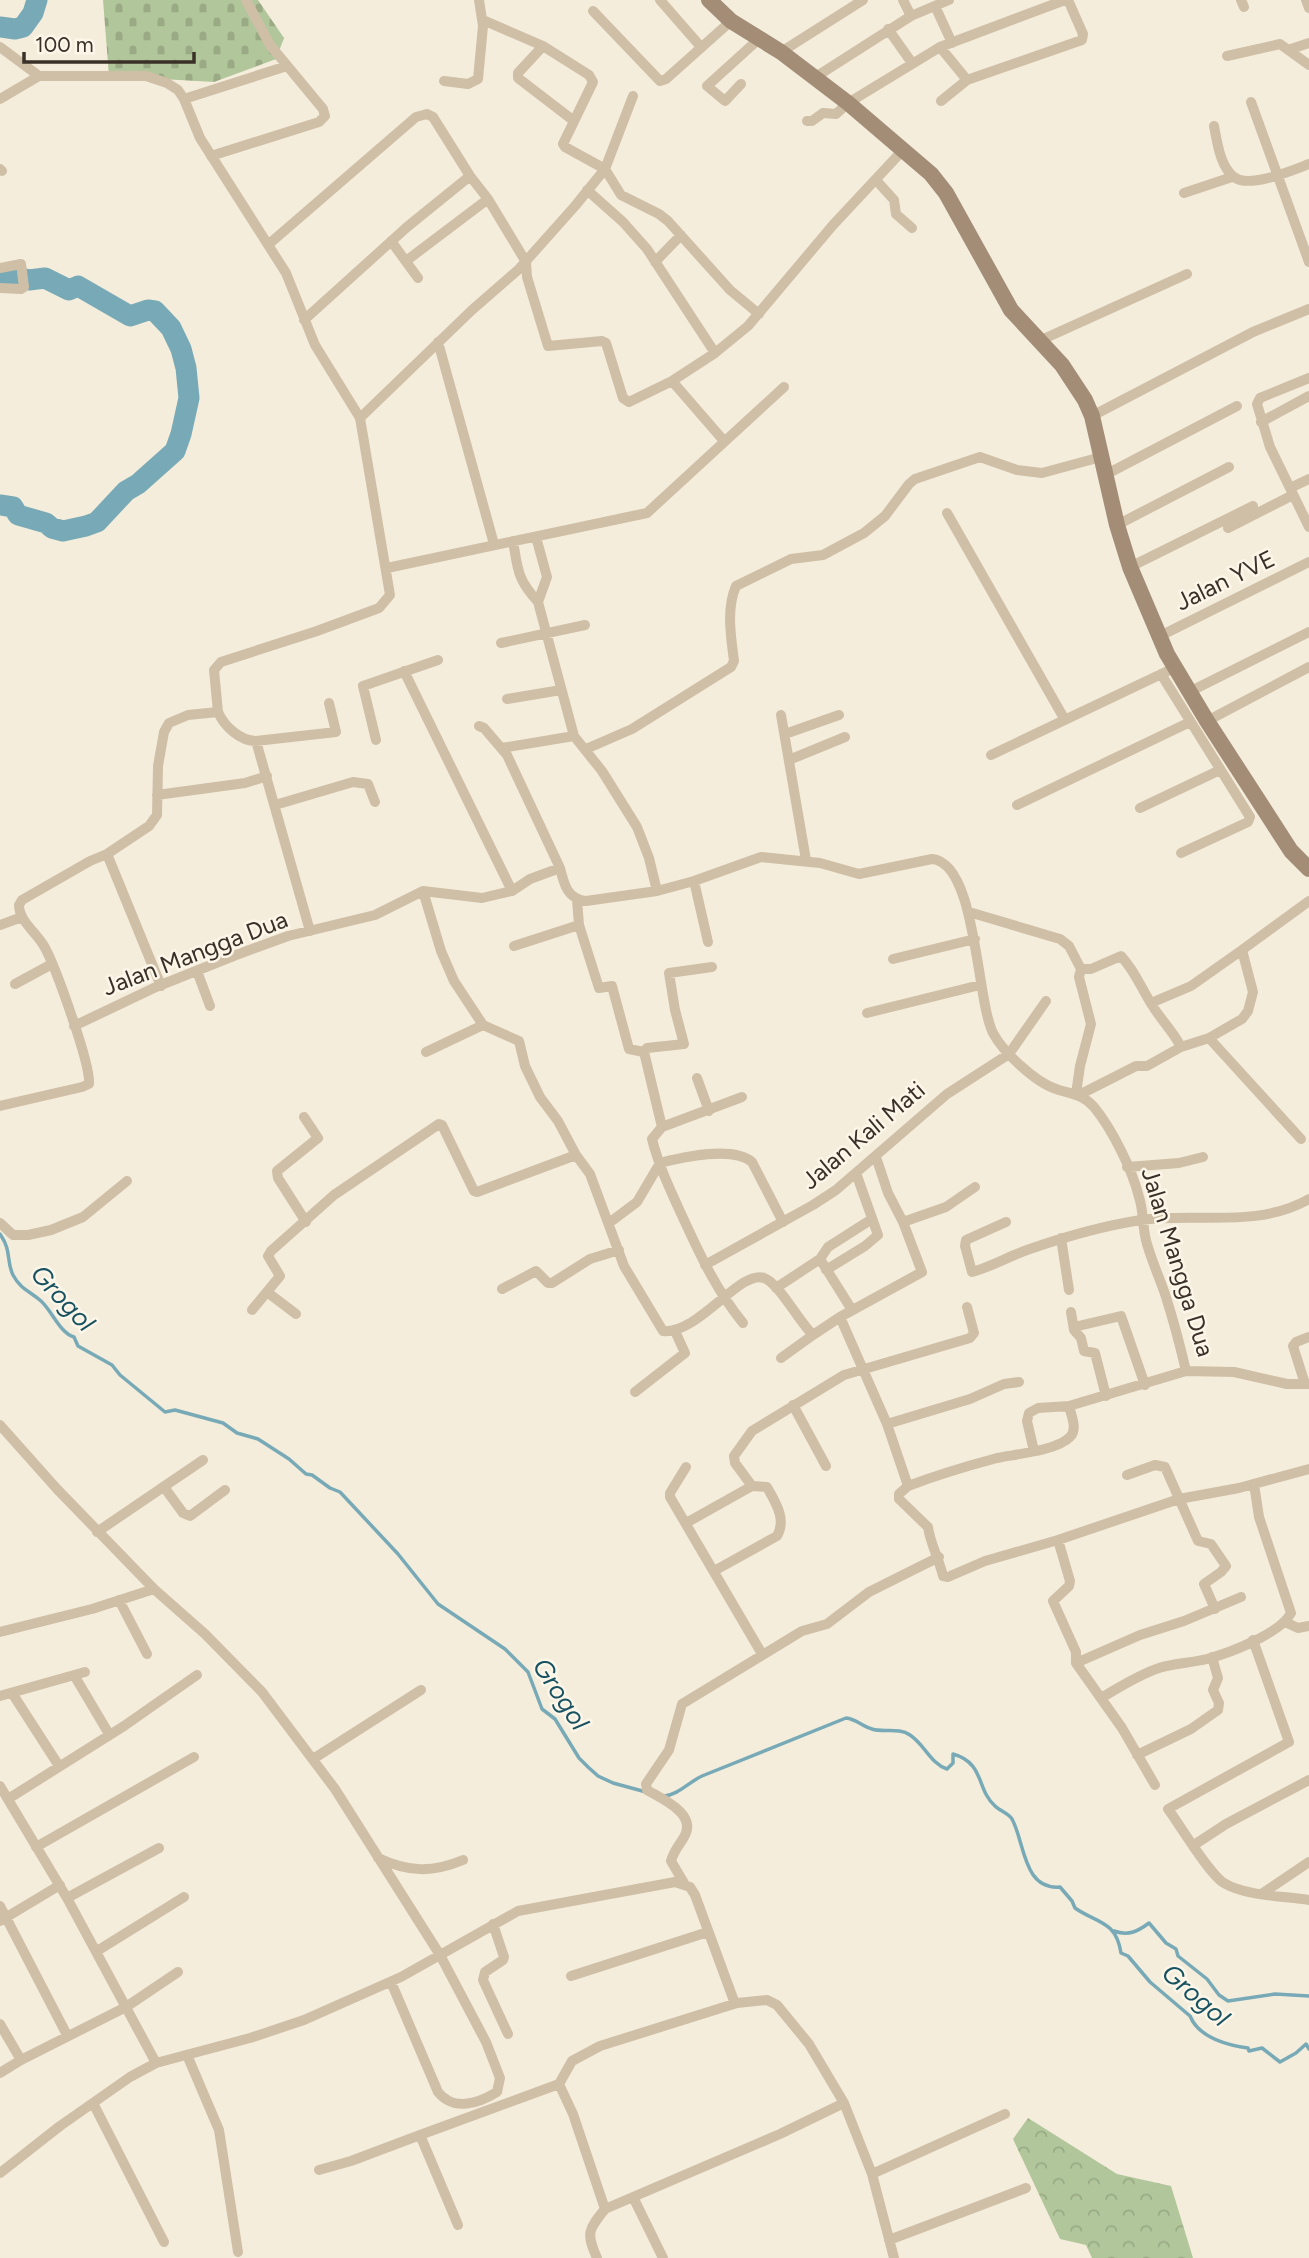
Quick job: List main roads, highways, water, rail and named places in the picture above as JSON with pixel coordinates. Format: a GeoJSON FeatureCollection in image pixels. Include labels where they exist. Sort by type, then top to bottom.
{"type":"FeatureCollection","features":[{"type":"Feature","properties":{"kind":"waterway"},"geometry":{"type":"LineString","coordinates":[[0,27],[23,27],[33,13],[37,0]]}},
{"type":"Feature","properties":{"kind":"waterway"},"geometry":{"type":"LineString","coordinates":[[0,276],[11,275],[29,280],[45,278],[69,290],[78,286],[130,316],[148,310],[155,311],[171,328],[181,349],[189,398],[175,451],[138,484],[126,491],[97,522],[63,531],[18,515],[13,507],[0,505]]}},
{"type":"Feature","properties":{"kind":"waterway","name":"Grogol"},"geometry":{"type":"LineString","coordinates":[[0,1234],[16,1280],[45,1305],[64,1331],[74,1337],[78,1346],[112,1365],[120,1375],[165,1412],[175,1410],[223,1423],[237,1433],[258,1439],[289,1459],[306,1474],[340,1492],[398,1554],[438,1604],[505,1649],[528,1672],[542,1709],[555,1719],[579,1758],[588,1767],[598,1776],[613,1783],[646,1792]]}},
{"type":"Feature","properties":{"kind":"waterway","name":"Grogol"},"geometry":{"type":"LineString","coordinates":[[664,1796],[679,1791],[702,1776],[846,1718],[868,1728],[906,1733],[947,1769],[953,1763],[953,1754],[970,1764],[989,1799],[1012,1819],[1032,1873],[1048,1886],[1060,1887],[1075,1908],[1110,1928],[1115,1934],[1121,1953],[1128,1956],[1150,1982],[1190,2016],[1200,2030],[1214,2039],[1248,2048],[1249,2051],[1262,2048],[1280,2062],[1306,2044],[1309,2049]]}},
{"type":"Feature","properties":{"kind":"waterway","name":"Grogol"},"geometry":{"type":"LineString","coordinates":[[1114,1931],[1132,1932],[1149,1923],[1166,1943],[1176,1949],[1178,1956],[1207,1979],[1219,1995],[1228,2001],[1275,1994],[1309,1996]]}}]}
